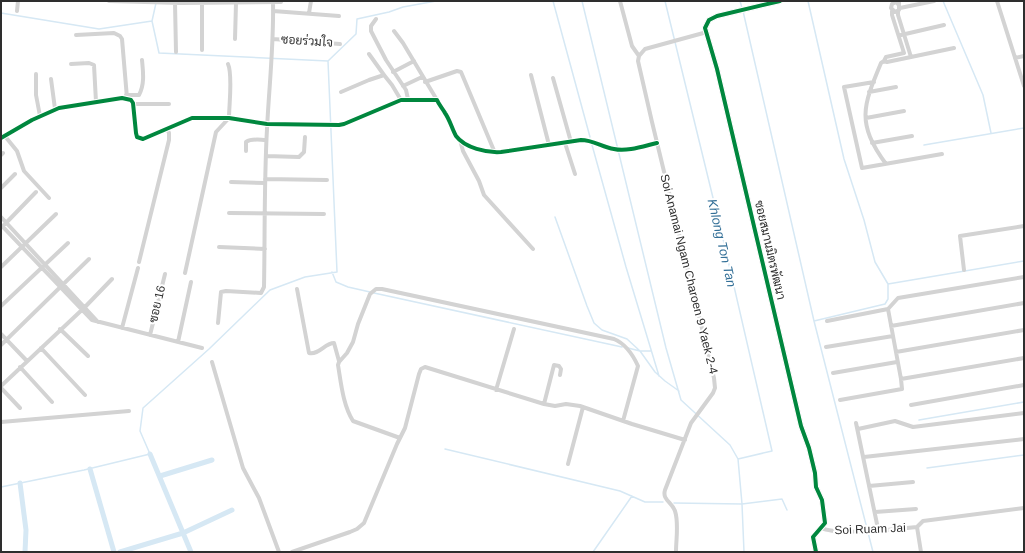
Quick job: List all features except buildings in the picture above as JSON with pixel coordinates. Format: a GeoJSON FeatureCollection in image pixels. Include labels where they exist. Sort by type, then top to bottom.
{"type":"FeatureCollection","features":[{"type":"Feature","properties":{"kind":"street"},"geometry":{"type":"LineString","coordinates":[[17,11],[18,1]]}},
{"type":"Feature","properties":{"kind":"street"},"geometry":{"type":"LineString","coordinates":[[109,1],[162,3],[281,2],[281,11]]}},
{"type":"Feature","properties":{"kind":"street"},"geometry":{"type":"LineString","coordinates":[[309,13],[310,1]]}},
{"type":"Feature","properties":{"kind":"street","name":"Soi Anamai Ngam Charoen 9 Yaek 2-4"},"geometry":{"type":"LineString","coordinates":[[620,1],[632,46],[639,56],[639,64],[657,143],[714,378],[713,393],[697,415],[685,440],[664,493],[666,501],[673,506],[676,516],[676,552]]}},
{"type":"Feature","properties":{"kind":"street"},"geometry":{"type":"LineString","coordinates":[[639,56],[645,49],[706,32],[705,28],[710,20],[717,16],[780,1]]}},
{"type":"Feature","properties":{"kind":"street"},"geometry":{"type":"LineString","coordinates":[[905,56],[890,7],[893,2],[899,6],[934,1]]}},
{"type":"Feature","properties":{"kind":"street"},"geometry":{"type":"LineString","coordinates":[[998,1],[1024,86]]}},
{"type":"Feature","properties":{"kind":"street"},"geometry":{"type":"LineString","coordinates":[[218,323],[222,291],[261,294],[264,287],[266,140],[273,54],[273,2]]}},
{"type":"Feature","properties":{"kind":"street"},"geometry":{"type":"LineString","coordinates":[[175,3],[176,52]]}},
{"type":"Feature","properties":{"kind":"street"},"geometry":{"type":"LineString","coordinates":[[202,3],[202,50]]}},
{"type":"Feature","properties":{"kind":"street"},"geometry":{"type":"LineString","coordinates":[[235,39],[236,3]]}},
{"type":"Feature","properties":{"kind":"street"},"geometry":{"type":"LineString","coordinates":[[892,11],[895,12],[899,6]]}},
{"type":"Feature","properties":{"kind":"street"},"geometry":{"type":"LineString","coordinates":[[899,6],[898,15],[911,57]]}},
{"type":"Feature","properties":{"kind":"street"},"geometry":{"type":"LineString","coordinates":[[273,11],[339,16]]}},
{"type":"Feature","properties":{"kind":"street"},"geometry":{"type":"LineString","coordinates":[[376,19],[370,28],[371,31],[406,90],[408,100]]}},
{"type":"Feature","properties":{"kind":"street"},"geometry":{"type":"LineString","coordinates":[[899,35],[944,25]]}},
{"type":"Feature","properties":{"kind":"street"},"geometry":{"type":"LineString","coordinates":[[394,31],[414,61],[460,140],[463,150],[480,182],[484,195],[533,249]]}},
{"type":"Feature","properties":{"kind":"street"},"geometry":{"type":"LineString","coordinates":[[76,35],[114,32],[120,36],[122,39],[126,97]]}},
{"type":"Feature","properties":{"kind":"street","name":"ซอยสมานมิตรพัฒนา"},"geometry":{"type":"LineString","coordinates":[[706,32],[725,99],[798,413],[814,470],[816,487],[822,500],[826,521],[822,528],[813,537],[816,552]]}},
{"type":"Feature","properties":{"kind":"street","name":"ซอยร่วมใจ"},"geometry":{"type":"LineString","coordinates":[[273,39],[340,44]]}},
{"type":"Feature","properties":{"kind":"street"},"geometry":{"type":"LineString","coordinates":[[886,164],[872,144],[867,128],[866,118],[866,104],[869,92],[881,63],[905,56],[911,57],[954,48]]}},
{"type":"Feature","properties":{"kind":"street"},"geometry":{"type":"LineString","coordinates":[[369,54],[401,100]]}},
{"type":"Feature","properties":{"kind":"street"},"geometry":{"type":"LineString","coordinates":[[1015,58],[1024,56]]}},
{"type":"Feature","properties":{"kind":"street"},"geometry":{"type":"LineString","coordinates":[[49,198],[24,171],[17,151],[3,136],[40,116],[55,110],[139,95],[143,84],[142,60]]}},
{"type":"Feature","properties":{"kind":"street"},"geometry":{"type":"LineString","coordinates":[[394,72],[414,61]]}},
{"type":"Feature","properties":{"kind":"street"},"geometry":{"type":"LineString","coordinates":[[71,64],[89,63],[94,66],[96,102]]}},
{"type":"Feature","properties":{"kind":"street"},"geometry":{"type":"LineString","coordinates":[[185,273],[216,132],[228,118],[230,68],[228,64]]}},
{"type":"Feature","properties":{"kind":"street"},"geometry":{"type":"LineString","coordinates":[[425,82],[457,71],[461,72],[496,152]]}},
{"type":"Feature","properties":{"kind":"street"},"geometry":{"type":"LineString","coordinates":[[36,74],[36,95],[40,116]]}},
{"type":"Feature","properties":{"kind":"street"},"geometry":{"type":"LineString","coordinates":[[341,92],[384,75]]}},
{"type":"Feature","properties":{"kind":"street"},"geometry":{"type":"LineString","coordinates":[[531,75],[549,145]]}},
{"type":"Feature","properties":{"kind":"street"},"geometry":{"type":"LineString","coordinates":[[403,86],[422,77]]}},
{"type":"Feature","properties":{"kind":"street"},"geometry":{"type":"LineString","coordinates":[[553,78],[571,142]]}},
{"type":"Feature","properties":{"kind":"street"},"geometry":{"type":"LineString","coordinates":[[51,79],[55,110]]}},
{"type":"Feature","properties":{"kind":"street"},"geometry":{"type":"LineString","coordinates":[[874,82],[844,87],[862,168],[942,154]]}},
{"type":"Feature","properties":{"kind":"street"},"geometry":{"type":"LineString","coordinates":[[869,92],[896,86]]}},
{"type":"Feature","properties":{"kind":"street"},"geometry":{"type":"LineString","coordinates":[[126,97],[131,100],[133,104],[137,136],[139,138],[146,138],[184,120],[228,118],[267,124],[332,125],[344,124],[401,100],[437,100]]}},
{"type":"Feature","properties":{"kind":"street"},"geometry":{"type":"LineString","coordinates":[[133,104],[169,104]]}},
{"type":"Feature","properties":{"kind":"street"},"geometry":{"type":"LineString","coordinates":[[866,118],[904,111]]}},
{"type":"Feature","properties":{"kind":"street"},"geometry":{"type":"LineString","coordinates":[[139,262],[169,140],[169,133],[167,129]]}},
{"type":"Feature","properties":{"kind":"street"},"geometry":{"type":"LineString","coordinates":[[872,144],[912,136]]}},
{"type":"Feature","properties":{"kind":"street"},"geometry":{"type":"LineString","coordinates":[[266,156],[299,157],[304,152],[305,137]]}},
{"type":"Feature","properties":{"kind":"street"},"geometry":{"type":"LineString","coordinates":[[246,150],[248,140],[266,140]]}},
{"type":"Feature","properties":{"kind":"street"},"geometry":{"type":"LineString","coordinates":[[460,140],[472,147],[496,152],[589,140],[615,150],[657,143]]}},
{"type":"Feature","properties":{"kind":"street"},"geometry":{"type":"LineString","coordinates":[[565,143],[575,174]]}},
{"type":"Feature","properties":{"kind":"street"},"geometry":{"type":"LineString","coordinates":[[1,188],[15,174]]}},
{"type":"Feature","properties":{"kind":"street"},"geometry":{"type":"LineString","coordinates":[[231,182],[327,180]]}},
{"type":"Feature","properties":{"kind":"street"},"geometry":{"type":"LineString","coordinates":[[36,192],[1,227],[64,285],[83,308]]}},
{"type":"Feature","properties":{"kind":"street"},"geometry":{"type":"LineString","coordinates":[[229,213],[324,214]]}},
{"type":"Feature","properties":{"kind":"street"},"geometry":{"type":"LineString","coordinates":[[1,267],[56,214]]}},
{"type":"Feature","properties":{"kind":"street"},"geometry":{"type":"LineString","coordinates":[[1,218],[25,243],[60,288],[98,322],[202,348]]}},
{"type":"Feature","properties":{"kind":"street"},"geometry":{"type":"LineString","coordinates":[[964,270],[960,236],[1024,226]]}},
{"type":"Feature","properties":{"kind":"street"},"geometry":{"type":"LineString","coordinates":[[1,306],[68,243]]}},
{"type":"Feature","properties":{"kind":"street"},"geometry":{"type":"LineString","coordinates":[[220,247],[265,249]]}},
{"type":"Feature","properties":{"kind":"street"},"geometry":{"type":"LineString","coordinates":[[1,345],[90,259]]}},
{"type":"Feature","properties":{"kind":"street"},"geometry":{"type":"LineString","coordinates":[[122,328],[138,268]]}},
{"type":"Feature","properties":{"kind":"street","name":"ซอย 16"},"geometry":{"type":"LineString","coordinates":[[150,335],[165,274]]}},
{"type":"Feature","properties":{"kind":"street"},"geometry":{"type":"LineString","coordinates":[[827,321],[888,309],[898,298],[1024,277]]}},
{"type":"Feature","properties":{"kind":"street"},"geometry":{"type":"LineString","coordinates":[[20,408],[1,387],[112,279]]}},
{"type":"Feature","properties":{"kind":"street"},"geometry":{"type":"LineString","coordinates":[[178,342],[191,282]]}},
{"type":"Feature","properties":{"kind":"street"},"geometry":{"type":"LineString","coordinates":[[297,289],[309,353],[315,353],[331,343],[336,344],[339,361],[338,365],[349,415],[353,420],[400,438]]}},
{"type":"Feature","properties":{"kind":"street"},"geometry":{"type":"LineString","coordinates":[[339,361],[353,342],[366,302],[370,294],[376,289],[464,306],[622,342],[632,353],[638,366],[623,421]]}},
{"type":"Feature","properties":{"kind":"street"},"geometry":{"type":"LineString","coordinates":[[891,326],[1024,303]]}},
{"type":"Feature","properties":{"kind":"street"},"geometry":{"type":"LineString","coordinates":[[840,400],[902,389],[888,309]]}},
{"type":"Feature","properties":{"kind":"street"},"geometry":{"type":"LineString","coordinates":[[60,328],[88,356]]}},
{"type":"Feature","properties":{"kind":"street"},"geometry":{"type":"LineString","coordinates":[[496,390],[514,329]]}},
{"type":"Feature","properties":{"kind":"street"},"geometry":{"type":"LineString","coordinates":[[896,352],[1024,330]]}},
{"type":"Feature","properties":{"kind":"street"},"geometry":{"type":"LineString","coordinates":[[1,334],[27,361]]}},
{"type":"Feature","properties":{"kind":"street"},"geometry":{"type":"LineString","coordinates":[[826,347],[893,336]]}},
{"type":"Feature","properties":{"kind":"street"},"geometry":{"type":"LineString","coordinates":[[41,348],[84,395]]}},
{"type":"Feature","properties":{"kind":"street"},"geometry":{"type":"LineString","coordinates":[[901,379],[1024,358]]}},
{"type":"Feature","properties":{"kind":"street"},"geometry":{"type":"LineString","coordinates":[[212,362],[243,468],[259,498],[279,552]]}},
{"type":"Feature","properties":{"kind":"street"},"geometry":{"type":"LineString","coordinates":[[834,373],[897,362]]}},
{"type":"Feature","properties":{"kind":"street"},"geometry":{"type":"LineString","coordinates":[[544,404],[554,365],[559,366],[561,369],[560,375]]}},
{"type":"Feature","properties":{"kind":"street"},"geometry":{"type":"LineString","coordinates":[[20,367],[52,402]]}},
{"type":"Feature","properties":{"kind":"street"},"geometry":{"type":"LineString","coordinates":[[292,552],[350,532],[364,523],[405,428],[419,374],[421,369],[425,367],[544,404],[555,406],[566,404],[583,407],[685,440]]}},
{"type":"Feature","properties":{"kind":"street"},"geometry":{"type":"LineString","coordinates":[[912,405],[1024,385]]}},
{"type":"Feature","properties":{"kind":"street"},"geometry":{"type":"LineString","coordinates":[[568,464],[583,407]]}},
{"type":"Feature","properties":{"kind":"street"},"geometry":{"type":"LineString","coordinates":[[1,422],[129,411]]}},
{"type":"Feature","properties":{"kind":"street"},"geometry":{"type":"LineString","coordinates":[[858,429],[896,421],[913,427],[1024,413]]}},
{"type":"Feature","properties":{"kind":"street"},"geometry":{"type":"LineString","coordinates":[[856,423],[877,524]]}},
{"type":"Feature","properties":{"kind":"street"},"geometry":{"type":"LineString","coordinates":[[864,457],[1024,439]]}},
{"type":"Feature","properties":{"kind":"street"},"geometry":{"type":"LineString","coordinates":[[870,486],[913,482]]}},
{"type":"Feature","properties":{"kind":"street"},"geometry":{"type":"LineString","coordinates":[[917,527],[923,521],[1024,508]]}},
{"type":"Feature","properties":{"kind":"street"},"geometry":{"type":"LineString","coordinates":[[875,512],[916,509]]}},
{"type":"Feature","properties":{"kind":"street","name":"Soi Ruam Jai"},"geometry":{"type":"LineString","coordinates":[[822,528],[833,531],[857,531],[917,527],[921,552]]}},
{"type":"Feature","properties":{"kind":"waterway"},"geometry":{"type":"LineString","coordinates":[[156,3],[152,21],[159,53],[328,61],[356,34],[357,19],[389,12],[403,7],[436,1]]}},
{"type":"Feature","properties":{"kind":"waterway"},"geometry":{"type":"LineString","coordinates":[[553,1],[590,137]]}},
{"type":"Feature","properties":{"kind":"waterway","name":"Khlong Ton Tan"},"geometry":{"type":"LineString","coordinates":[[582,1],[666,348],[681,400],[730,445],[738,459]]}},
{"type":"Feature","properties":{"kind":"waterway","name":"Khlong Ton Tan"},"geometry":{"type":"LineString","coordinates":[[665,1],[724,243],[772,451],[738,459],[744,552]]}},
{"type":"Feature","properties":{"kind":"waterway"},"geometry":{"type":"LineString","coordinates":[[740,1],[742,8]]}},
{"type":"Feature","properties":{"kind":"waterway"},"geometry":{"type":"LineString","coordinates":[[808,1],[844,159],[864,220],[875,262],[888,284],[888,299],[885,304],[814,321]]}},
{"type":"Feature","properties":{"kind":"waterway"},"geometry":{"type":"LineString","coordinates":[[943,1],[983,95],[991,133]]}},
{"type":"Feature","properties":{"kind":"waterway"},"geometry":{"type":"LineString","coordinates":[[743,11],[814,321],[873,552]]}},
{"type":"Feature","properties":{"kind":"waterway"},"geometry":{"type":"LineString","coordinates":[[1,13],[99,29],[152,21]]}},
{"type":"Feature","properties":{"kind":"waterway"},"geometry":{"type":"LineString","coordinates":[[1,487],[84,470],[150,454],[140,431],[143,408],[209,349],[270,290],[305,277],[337,272],[328,61]]}},
{"type":"Feature","properties":{"kind":"waterway"},"geometry":{"type":"LineString","coordinates":[[924,145],[1024,128]]}},
{"type":"Feature","properties":{"kind":"waterway"},"geometry":{"type":"LineString","coordinates":[[592,145],[626,267],[659,376]]}},
{"type":"Feature","properties":{"kind":"waterway"},"geometry":{"type":"LineString","coordinates":[[555,217],[594,323],[602,330],[627,339],[640,351],[655,372],[679,391]]}},
{"type":"Feature","properties":{"kind":"waterway"},"geometry":{"type":"LineString","coordinates":[[888,284],[1024,261]]}},
{"type":"Feature","properties":{"kind":"waterway"},"geometry":{"type":"LineString","coordinates":[[332,272],[336,282],[348,287],[370,292]]}},
{"type":"Feature","properties":{"kind":"waterway"},"geometry":{"type":"LineString","coordinates":[[374,293],[622,347]]}},
{"type":"Feature","properties":{"kind":"waterway"},"geometry":{"type":"LineString","coordinates":[[628,348],[640,351],[651,351]]}},
{"type":"Feature","properties":{"kind":"waterway"},"geometry":{"type":"LineString","coordinates":[[919,420],[1024,402]]}},
{"type":"Feature","properties":{"kind":"waterway"},"geometry":{"type":"LineString","coordinates":[[445,449],[620,491],[645,502],[663,502]]}},
{"type":"Feature","properties":{"kind":"waterway"},"geometry":{"type":"LineString","coordinates":[[150,454],[191,552]]}},
{"type":"Feature","properties":{"kind":"waterway"},"geometry":{"type":"LineString","coordinates":[[927,468],[1024,455]]}},
{"type":"Feature","properties":{"kind":"waterway"},"geometry":{"type":"LineString","coordinates":[[160,476],[212,460]]}},
{"type":"Feature","properties":{"kind":"waterway"},"geometry":{"type":"LineString","coordinates":[[90,469],[114,552]]}},
{"type":"Feature","properties":{"kind":"waterway"},"geometry":{"type":"LineString","coordinates":[[20,483],[26,530],[25,552]]}},
{"type":"Feature","properties":{"kind":"waterway"},"geometry":{"type":"LineString","coordinates":[[593,552],[632,496]]}},
{"type":"Feature","properties":{"kind":"waterway"},"geometry":{"type":"LineString","coordinates":[[674,503],[742,504],[782,499],[787,510]]}},
{"type":"Feature","properties":{"kind":"waterway"},"geometry":{"type":"LineString","coordinates":[[120,552],[183,533],[232,510]]}},
{"type":"Feature","properties":{"kind":"cycle path"},"geometry":{"type":"LineString","coordinates":[[780,1],[717,16],[709,20],[705,28],[717,69],[801,426],[809,448],[815,473],[816,487],[822,500],[825,523],[813,537],[816,552]]}},
{"type":"Feature","properties":{"kind":"cycle path"},"geometry":{"type":"LineString","coordinates":[[1,138],[32,120],[59,108],[122,98],[131,100],[133,103],[137,137],[143,139],[192,118],[229,118],[267,124],[339,125],[401,100],[437,100],[456,136],[465,144],[483,151],[501,152],[581,140],[590,141],[619,150],[657,143]]}}]}
